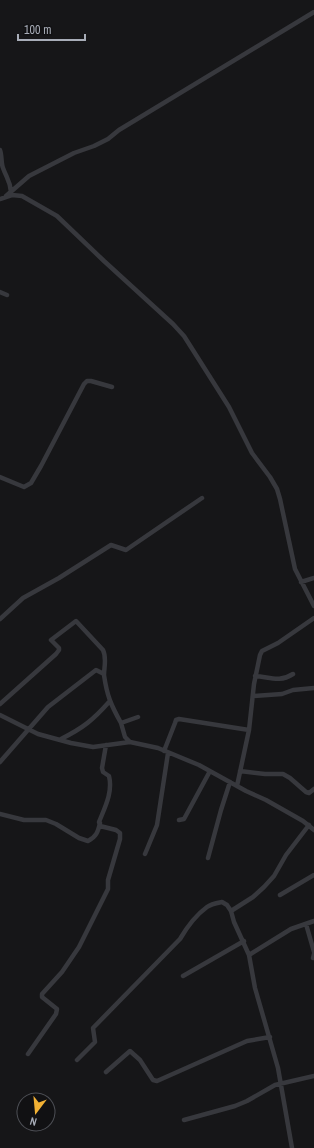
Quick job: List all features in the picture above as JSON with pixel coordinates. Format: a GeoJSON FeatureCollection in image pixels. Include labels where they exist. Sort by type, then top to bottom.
{"type":"FeatureCollection","features":[{"type":"Feature","properties":{"kind":"street"},"geometry":{"type":"LineString","coordinates":[[5,197],[29,176],[74,153],[108,139],[119,130],[314,12]]}},
{"type":"Feature","properties":{"kind":"street"},"geometry":{"type":"LineString","coordinates":[[0,150],[2,167],[10,182],[11,192]]}},
{"type":"Feature","properties":{"kind":"street"},"geometry":{"type":"LineString","coordinates":[[0,199],[12,195],[22,196],[57,216],[104,261],[164,314],[184,336],[229,407],[252,453],[277,489],[295,569],[314,606]]}},
{"type":"Feature","properties":{"kind":"street"},"geometry":{"type":"LineString","coordinates":[[0,292],[7,295]]}},
{"type":"Feature","properties":{"kind":"street"},"geometry":{"type":"LineString","coordinates":[[0,477],[18,486],[24,487],[31,483],[86,381],[112,387]]}},
{"type":"Feature","properties":{"kind":"street"},"geometry":{"type":"LineString","coordinates":[[0,619],[23,598],[59,578],[111,545],[126,550],[202,498]]}},
{"type":"Feature","properties":{"kind":"street"},"geometry":{"type":"LineString","coordinates":[[301,582],[314,578]]}},
{"type":"Feature","properties":{"kind":"street"},"geometry":{"type":"LineString","coordinates":[[237,786],[249,730],[258,660],[262,652],[278,643],[314,618]]}},
{"type":"Feature","properties":{"kind":"street"},"geometry":{"type":"LineString","coordinates":[[0,704],[56,654],[59,648],[51,640],[76,621],[103,650],[105,655],[104,674],[109,702],[121,723],[125,737],[130,742]]}},
{"type":"Feature","properties":{"kind":"street"},"geometry":{"type":"LineString","coordinates":[[0,762],[48,707],[83,678],[96,670],[104,674]]}},
{"type":"Feature","properties":{"kind":"street"},"geometry":{"type":"LineString","coordinates":[[255,676],[281,680],[293,674]]}},
{"type":"Feature","properties":{"kind":"street"},"geometry":{"type":"LineString","coordinates":[[253,696],[282,694],[293,690],[314,688]]}},
{"type":"Feature","properties":{"kind":"street"},"geometry":{"type":"LineString","coordinates":[[61,739],[80,730],[94,719],[109,702]]}},
{"type":"Feature","properties":{"kind":"street"},"geometry":{"type":"LineString","coordinates":[[0,715],[42,735],[71,743],[93,747],[130,742],[166,752],[210,771],[266,800],[314,830]]}},
{"type":"Feature","properties":{"kind":"street"},"geometry":{"type":"LineString","coordinates":[[121,723],[138,717]]}},
{"type":"Feature","properties":{"kind":"street"},"geometry":{"type":"LineString","coordinates":[[145,854],[157,825],[166,752],[176,720],[179,719],[249,730]]}},
{"type":"Feature","properties":{"kind":"street"},"geometry":{"type":"LineString","coordinates":[[0,814],[24,820],[46,820],[56,824],[79,838],[88,841],[94,838],[98,832],[108,800],[110,783],[109,776],[103,772],[102,768],[106,745]]}},
{"type":"Feature","properties":{"kind":"street"},"geometry":{"type":"LineString","coordinates":[[179,820],[184,819],[210,771]]}},
{"type":"Feature","properties":{"kind":"street"},"geometry":{"type":"LineString","coordinates":[[240,771],[265,774],[283,774],[306,792],[309,793],[314,789]]}},
{"type":"Feature","properties":{"kind":"street"},"geometry":{"type":"LineString","coordinates":[[208,858],[220,810],[230,782]]}},
{"type":"Feature","properties":{"kind":"street"},"geometry":{"type":"LineString","coordinates":[[28,1054],[57,1011],[55,1007],[44,1000],[42,994],[62,972],[79,947],[108,889],[108,880],[120,839],[120,833],[116,830],[100,826],[100,823]]}},
{"type":"Feature","properties":{"kind":"street"},"geometry":{"type":"LineString","coordinates":[[231,911],[253,897],[264,887],[274,876],[286,855],[309,826]]}},
{"type":"Feature","properties":{"kind":"street"},"geometry":{"type":"LineString","coordinates":[[280,894],[314,875]]}},
{"type":"Feature","properties":{"kind":"street"},"geometry":{"type":"LineString","coordinates":[[77,1060],[95,1042],[93,1028],[180,939],[188,925],[207,907],[222,902],[227,905],[231,911],[234,922],[244,941],[249,955],[255,988],[270,1037],[292,1148]]}},
{"type":"Feature","properties":{"kind":"street"},"geometry":{"type":"LineString","coordinates":[[249,955],[291,929],[314,921]]}},
{"type":"Feature","properties":{"kind":"street"},"geometry":{"type":"LineString","coordinates":[[306,924],[314,955]]}},
{"type":"Feature","properties":{"kind":"street"},"geometry":{"type":"LineString","coordinates":[[183,976],[244,941]]}},
{"type":"Feature","properties":{"kind":"street"},"geometry":{"type":"LineString","coordinates":[[106,1072],[130,1051],[140,1060],[153,1080],[157,1081],[247,1041],[270,1037]]}},
{"type":"Feature","properties":{"kind":"street"},"geometry":{"type":"LineString","coordinates":[[184,1120],[247,1101],[275,1085],[314,1076]]}}]}
